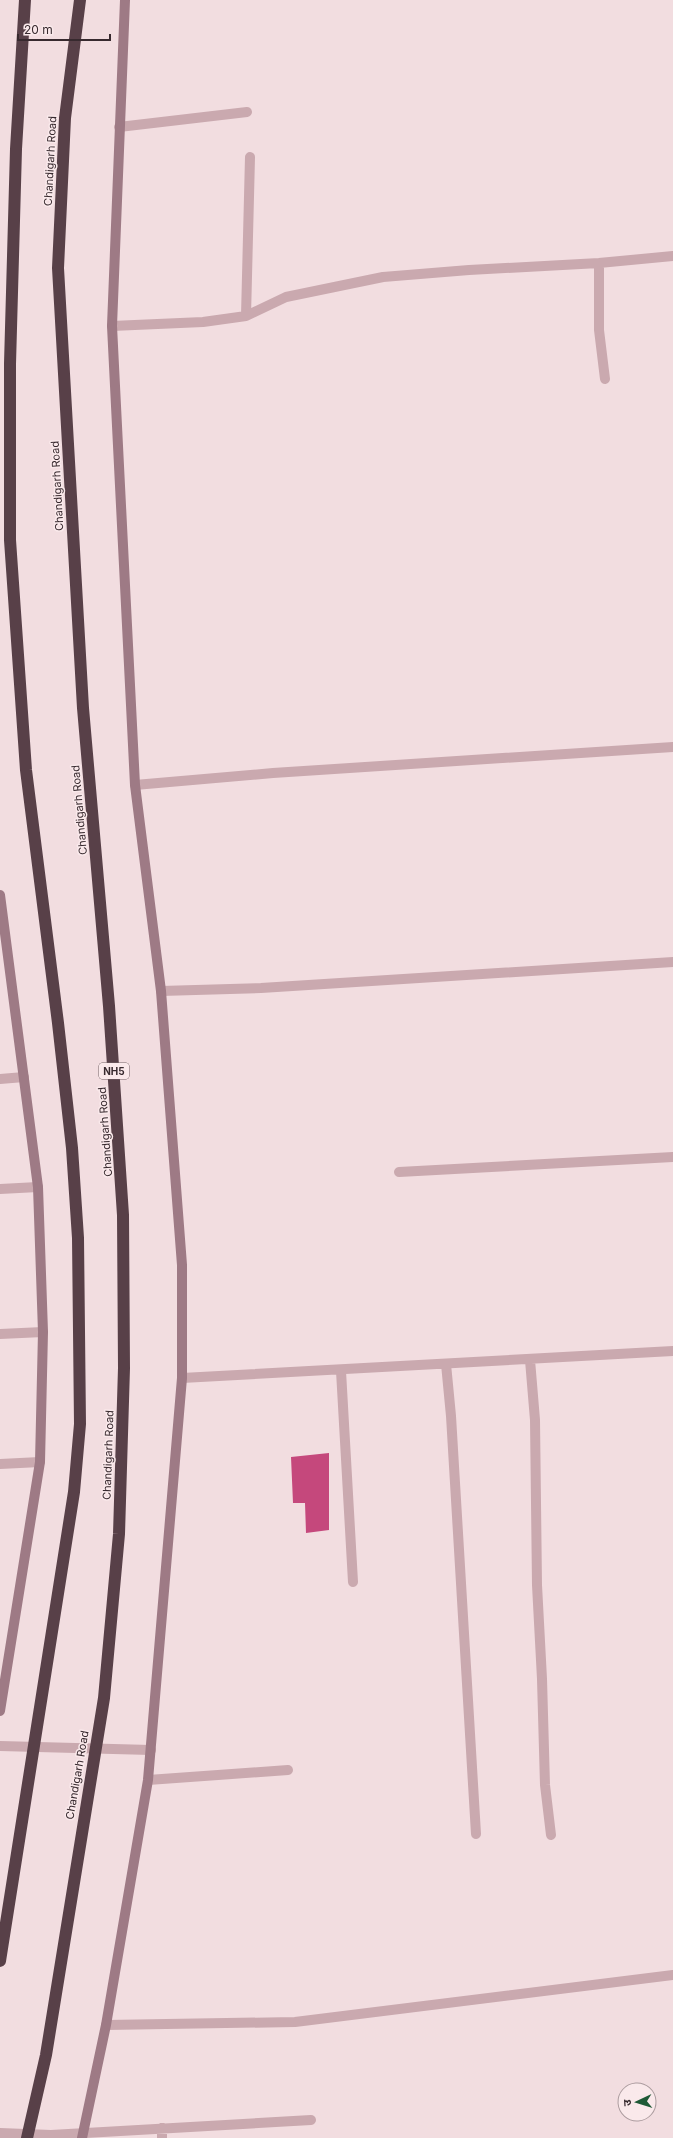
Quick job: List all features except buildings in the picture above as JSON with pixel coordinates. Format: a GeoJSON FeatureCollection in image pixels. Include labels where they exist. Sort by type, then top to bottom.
{"type":"FeatureCollection","features":[{"type":"Feature","properties":{"kind":"highway"},"geometry":{"type":"LineString","coordinates":[[0,1961],[74,1492],[80,1424],[78,1238],[72,1148],[26,770],[10,540],[10,364],[16,165],[25,0]]}},
{"type":"Feature","properties":{"kind":"highway","name":"Chandigarh Road"},"geometry":{"type":"LineString","coordinates":[[27,2138],[46,2056],[104,1698],[118,1534],[124,1368],[123,1215],[109,1006],[83,708],[58,268],[65,118],[80,0]]}},
{"type":"Feature","properties":{"kind":"main road"},"geometry":{"type":"LineString","coordinates":[[83,2135],[106,2025],[148,1780],[182,1378],[182,1265],[161,991],[135,785],[112,326],[125,0]]}},
{"type":"Feature","properties":{"kind":"main road"},"geometry":{"type":"LineString","coordinates":[[0,895],[38,1187],[43,1332],[40,1462],[0,1711]]}},
{"type":"Feature","properties":{"kind":"street"},"geometry":{"type":"LineString","coordinates":[[119,127],[247,112]]}},
{"type":"Feature","properties":{"kind":"street"},"geometry":{"type":"LineString","coordinates":[[246,316],[250,157]]}},
{"type":"Feature","properties":{"kind":"street"},"geometry":{"type":"LineString","coordinates":[[112,326],[203,322],[246,316],[286,297],[383,278],[469,270],[599,263],[673,256]]}},
{"type":"Feature","properties":{"kind":"street"},"geometry":{"type":"LineString","coordinates":[[599,263],[599,330],[605,379]]}},
{"type":"Feature","properties":{"kind":"street"},"geometry":{"type":"LineString","coordinates":[[135,785],[289,772],[673,747]]}},
{"type":"Feature","properties":{"kind":"street"},"geometry":{"type":"LineString","coordinates":[[161,991],[261,988],[673,962]]}},
{"type":"Feature","properties":{"kind":"street"},"geometry":{"type":"LineString","coordinates":[[0,1079],[24,1078]]}},
{"type":"Feature","properties":{"kind":"street"},"geometry":{"type":"LineString","coordinates":[[398,1172],[673,1156]]}},
{"type":"Feature","properties":{"kind":"street"},"geometry":{"type":"LineString","coordinates":[[0,1189],[38,1187]]}},
{"type":"Feature","properties":{"kind":"street"},"geometry":{"type":"LineString","coordinates":[[0,1334],[43,1332]]}},
{"type":"Feature","properties":{"kind":"street"},"geometry":{"type":"LineString","coordinates":[[182,1378],[341,1371],[673,1351]]}},
{"type":"Feature","properties":{"kind":"street"},"geometry":{"type":"LineString","coordinates":[[530,1360],[535,1420],[537,1585],[542,1679],[544,1785],[551,1835]]}},
{"type":"Feature","properties":{"kind":"street"},"geometry":{"type":"LineString","coordinates":[[446,1364],[451,1416],[476,1834]]}},
{"type":"Feature","properties":{"kind":"street"},"geometry":{"type":"LineString","coordinates":[[341,1371],[353,1582]]}},
{"type":"Feature","properties":{"kind":"street"},"geometry":{"type":"LineString","coordinates":[[0,1464],[40,1462]]}},
{"type":"Feature","properties":{"kind":"street"},"geometry":{"type":"LineString","coordinates":[[0,1746],[151,1750]]}},
{"type":"Feature","properties":{"kind":"street"},"geometry":{"type":"LineString","coordinates":[[148,1780],[288,1770]]}},
{"type":"Feature","properties":{"kind":"street"},"geometry":{"type":"LineString","coordinates":[[106,2025],[295,2022],[673,1975]]}},
{"type":"Feature","properties":{"kind":"street"},"geometry":{"type":"LineString","coordinates":[[0,2133],[51,2135],[162,2133],[311,2120]]}}]}
